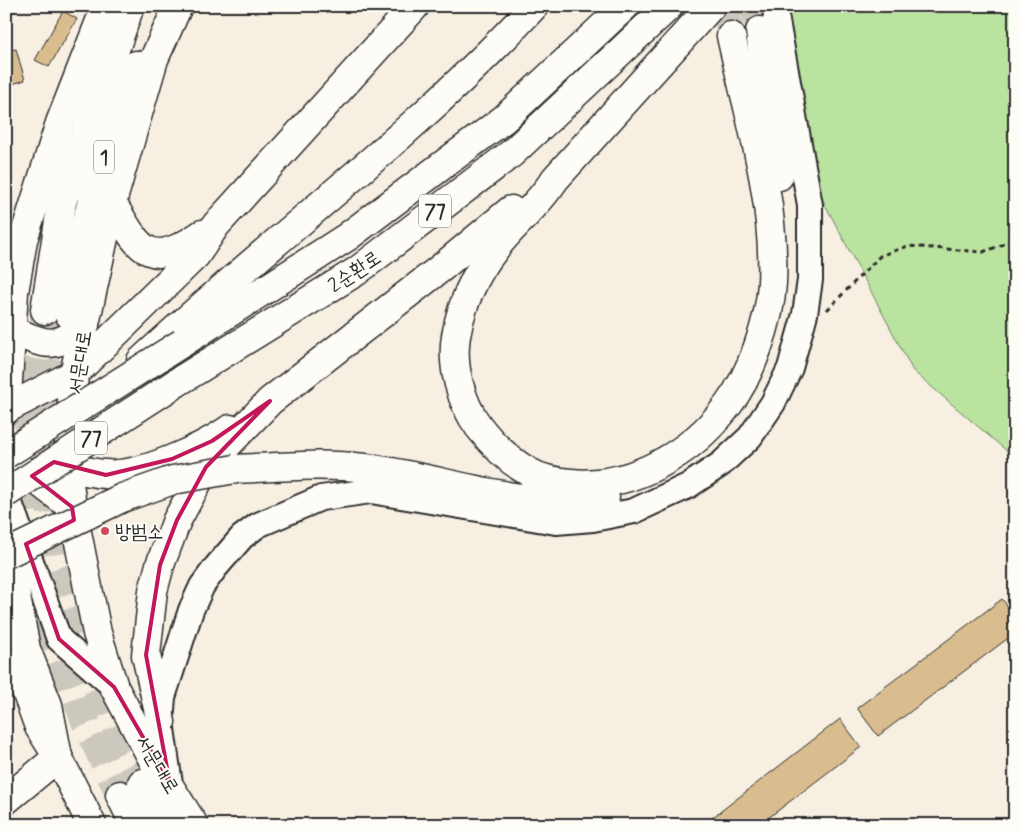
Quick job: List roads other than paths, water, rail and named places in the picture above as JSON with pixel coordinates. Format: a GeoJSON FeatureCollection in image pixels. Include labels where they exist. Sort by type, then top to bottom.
{"type":"FeatureCollection","features":[{"type":"Feature","properties":{"kind":"main road"},"geometry":{"type":"LineString","coordinates":[[6,410],[10,313],[23,240],[60,123],[106,6]]}},
{"type":"Feature","properties":{"kind":"main road","name":"서문대로"},"geometry":{"type":"LineString","coordinates":[[130,6],[62,202],[66,316],[74,374],[67,467],[72,507],[97,633],[114,686],[154,762],[170,784],[194,825]]}},
{"type":"Feature","properties":{"kind":"main road","name":"서문대로"},"geometry":{"type":"LineString","coordinates":[[66,316],[85,222],[98,176],[121,104],[159,6]]}},
{"type":"Feature","properties":{"kind":"main road","name":"서문대로"},"geometry":{"type":"LineString","coordinates":[[66,316],[112,203],[154,59],[178,6]]}},
{"type":"Feature","properties":{"kind":"main road"},"geometry":{"type":"LineString","coordinates":[[6,410],[74,374],[196,255],[216,225],[415,6]]}},
{"type":"Feature","properties":{"kind":"main road"},"geometry":{"type":"LineString","coordinates":[[114,386],[193,313],[326,201],[456,85],[534,6]]}},
{"type":"Feature","properties":{"kind":"main road","name":"2순환로"},"geometry":{"type":"LineString","coordinates":[[6,455],[347,237],[504,119],[625,6]]}},
{"type":"Feature","properties":{"kind":"main road","name":"2순환로"},"geometry":{"type":"LineString","coordinates":[[6,493],[176,383],[357,271],[512,153],[669,6]]}},
{"type":"Feature","properties":{"kind":"main road"},"geometry":{"type":"LineString","coordinates":[[711,6],[555,179],[542,199],[495,248],[474,280],[462,307],[457,331],[456,364],[462,394],[471,415],[485,435],[510,460],[531,474],[553,481],[606,484],[639,474],[691,444],[730,404],[744,379],[764,330],[772,284],[770,222],[764,180],[731,36]]}},
{"type":"Feature","properties":{"kind":"main road"},"geometry":{"type":"LineString","coordinates":[[6,554],[122,498],[173,480],[235,469],[318,464],[388,472],[532,501],[582,502],[614,497],[655,484],[692,463],[731,427],[746,409],[766,372],[777,343],[783,312],[787,276],[786,242],[767,21]]}},
{"type":"Feature","properties":{"kind":"main road"},"geometry":{"type":"LineString","coordinates":[[6,448],[67,467],[106,475],[134,470],[172,459],[212,441],[270,401],[441,268],[535,189],[555,179]]}},
{"type":"Feature","properties":{"kind":"main road"},"geometry":{"type":"LineString","coordinates":[[112,203],[138,244],[156,253],[166,254],[177,251],[216,225]]}},
{"type":"Feature","properties":{"kind":"main road"},"geometry":{"type":"LineString","coordinates":[[10,313],[32,340],[52,344],[72,336],[66,316]]}},
{"type":"Feature","properties":{"kind":"main road"},"geometry":{"type":"LineString","coordinates":[[161,722],[146,655],[154,591],[160,565],[176,520],[206,467],[270,401]]}},
{"type":"Feature","properties":{"kind":"main road"},"geometry":{"type":"LineString","coordinates":[[6,455],[72,507]]}},
{"type":"Feature","properties":{"kind":"main road"},"geometry":{"type":"LineString","coordinates":[[6,544],[26,649],[48,705],[58,757]]}},
{"type":"Feature","properties":{"kind":"main road"},"geometry":{"type":"LineString","coordinates":[[6,654],[26,691],[39,727],[58,757],[92,825]]}},
{"type":"Feature","properties":{"kind":"main road"},"geometry":{"type":"LineString","coordinates":[[6,800],[58,757]]}},
{"type":"Feature","properties":{"kind":"main road","name":"서문대로"},"geometry":{"type":"LineString","coordinates":[[135,825],[131,789],[165,825]]}},
{"type":"Feature","properties":{"kind":"street"},"geometry":{"type":"LineString","coordinates":[[170,784],[161,722],[163,697],[191,610],[202,586],[237,542],[258,524],[321,498],[371,491],[556,522],[593,519],[634,511],[688,486],[721,464],[750,437],[773,403],[790,368],[799,338],[810,280],[812,243],[810,205],[767,21]]}},
{"type":"Feature","properties":{"kind":"street"},"geometry":{"type":"LineString","coordinates":[[6,493],[59,639],[114,686]]}},
{"type":"Feature","properties":{"kind":"tunnel"},"geometry":{"type":"LineString","coordinates":[[726,6],[731,36]]}},
{"type":"Feature","properties":{"kind":"tunnel"},"geometry":{"type":"LineString","coordinates":[[754,6],[760,31]]}},
{"type":"Feature","properties":{"kind":"tunnel"},"geometry":{"type":"LineString","coordinates":[[32,554],[24,477],[28,417],[45,310]]}},
{"type":"Feature","properties":{"kind":"tunnel"},"geometry":{"type":"LineString","coordinates":[[68,318],[47,477],[56,563],[94,681],[142,783]]}},
{"type":"Feature","properties":{"kind":"tunnel"},"geometry":{"type":"LineString","coordinates":[[46,620],[89,731],[120,795]]}},
{"type":"Feature","properties":{"kind":"place","name":"방범소"},"geometry":{"type":"Point","coordinates":[105,531]}}]}
